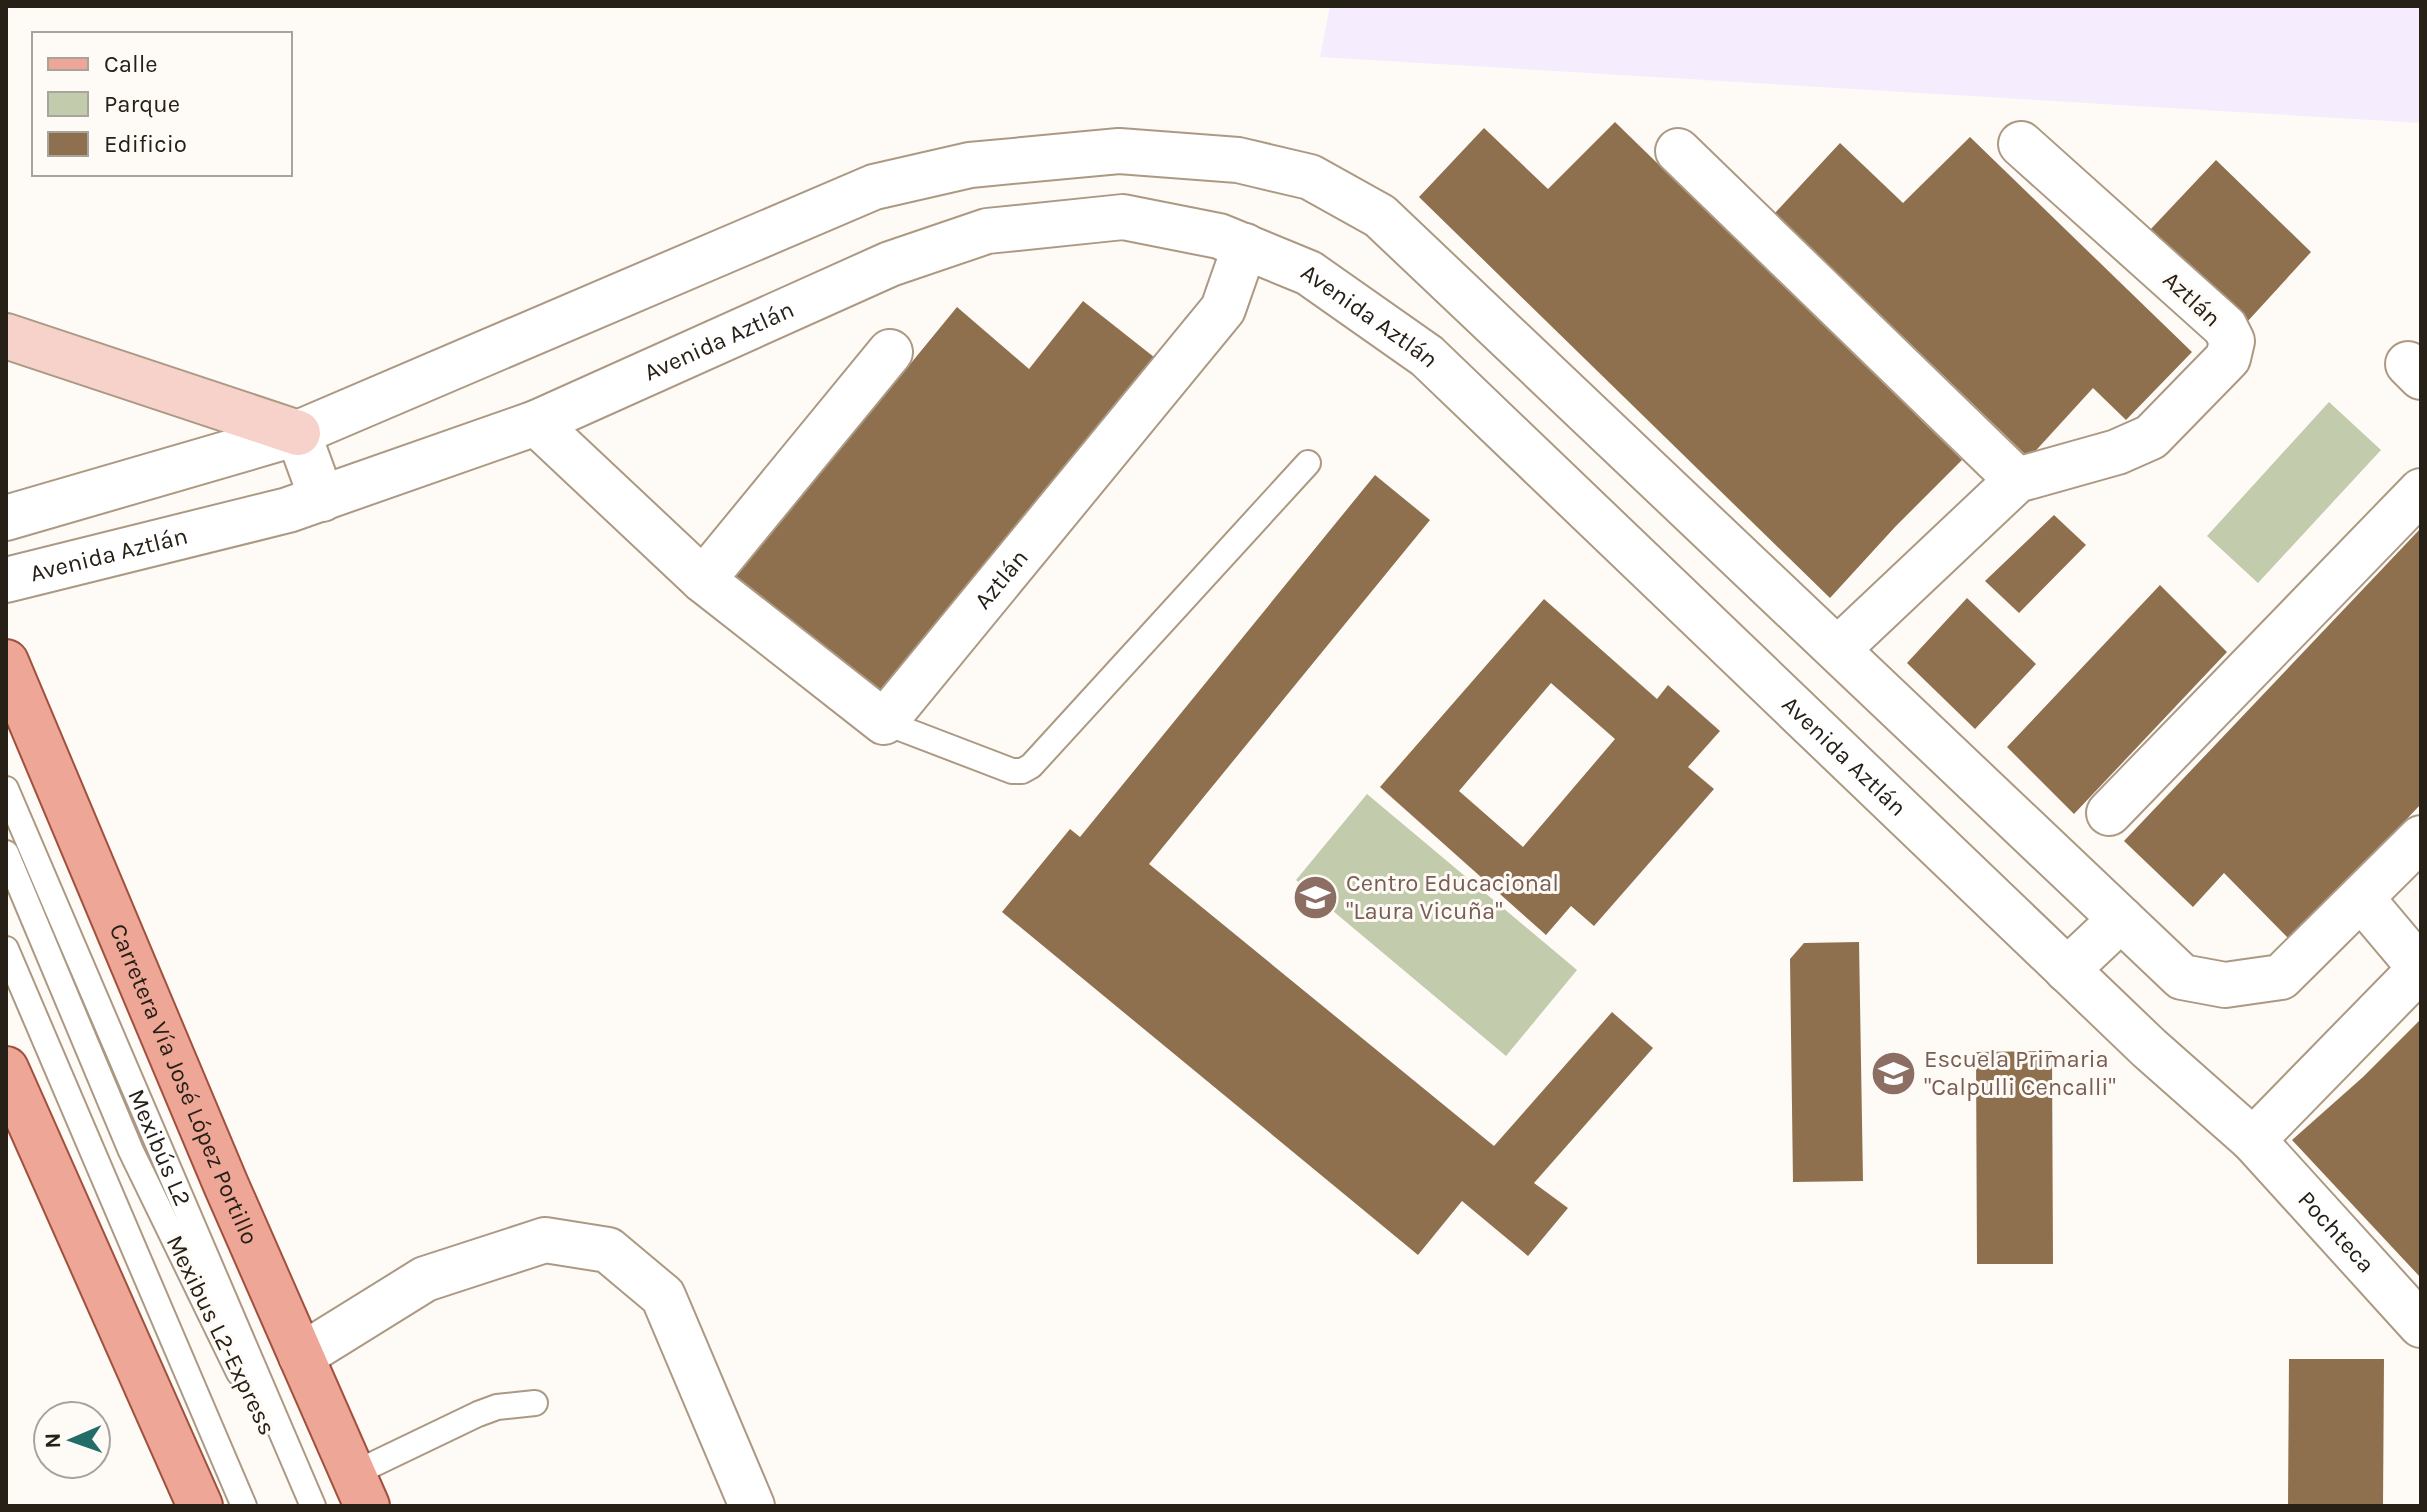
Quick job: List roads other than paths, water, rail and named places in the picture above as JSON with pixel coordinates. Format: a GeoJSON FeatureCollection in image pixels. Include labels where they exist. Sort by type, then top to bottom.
{"type":"FeatureCollection","features":[{"type":"Feature","properties":{"kind":"main road"},"geometry":{"type":"LineString","coordinates":[[6,336],[298,433]]}},
{"type":"Feature","properties":{"kind":"main road","name":"Carretera Vía José López Portillo"},"geometry":{"type":"LineString","coordinates":[[6,662],[360,1490]]}},
{"type":"Feature","properties":{"kind":"main road"},"geometry":{"type":"LineString","coordinates":[[6,1069],[200,1506]]}},
{"type":"Feature","properties":{"kind":"street","name":"Aztlán"},"geometry":{"type":"LineString","coordinates":[[1838,649],[2017,480],[2117,452],[2151,437],[2228,358],[2232,341],[2225,327],[2021,144]]}},
{"type":"Feature","properties":{"kind":"street"},"geometry":{"type":"LineString","coordinates":[[6,518],[298,433],[874,187],[970,165],[1119,151],[1238,160],[1310,177],[1380,216],[2182,977],[2225,985],[2281,977],[2421,838]]}},
{"type":"Feature","properties":{"kind":"street"},"geometry":{"type":"LineString","coordinates":[[1678,151],[2017,480]]}},
{"type":"Feature","properties":{"kind":"street","name":"Avenida Aztlán"},"geometry":{"type":"LineString","coordinates":[[6,580],[288,510],[536,423],[890,264],[987,231],[1123,217],[1219,236],[1309,273],[1427,356],[2149,1048],[2253,1140]]}},
{"type":"Feature","properties":{"kind":"street","name":"Aztlán"},"geometry":{"type":"LineString","coordinates":[[884,722],[1223,309],[1245,246]]}},
{"type":"Feature","properties":{"kind":"street"},"geometry":{"type":"LineString","coordinates":[[703,580],[890,352]]}},
{"type":"Feature","properties":{"kind":"street"},"geometry":{"type":"LineString","coordinates":[[536,423],[703,580],[884,722]]}},
{"type":"Feature","properties":{"kind":"street"},"geometry":{"type":"LineString","coordinates":[[298,433],[322,499]]}},
{"type":"Feature","properties":{"kind":"street"},"geometry":{"type":"LineString","coordinates":[[2109,813],[2421,491]]}},
{"type":"Feature","properties":{"kind":"street"},"geometry":{"type":"LineString","coordinates":[[2253,1140],[2421,968],[2362,899]]}},
{"type":"Feature","properties":{"kind":"street"},"geometry":{"type":"LineString","coordinates":[[2067,970],[2121,919]]}},
{"type":"Feature","properties":{"kind":"street","name":"Pochteca"},"geometry":{"type":"LineString","coordinates":[[2253,1140],[2421,1325]]}},
{"type":"Feature","properties":{"kind":"street"},"geometry":{"type":"LineString","coordinates":[[301,1356],[425,1279],[439,1274],[545,1240],[608,1250],[663,1296],[752,1506]]}},
{"type":"Feature","properties":{"kind":"lane"},"geometry":{"type":"LineString","coordinates":[[884,722],[1012,771],[1022,771],[1031,766],[1308,463]]}},
{"type":"Feature","properties":{"kind":"lane","name":"Mexibús L2"},"geometry":{"type":"LineString","coordinates":[[6,789],[311,1506]]}},
{"type":"Feature","properties":{"kind":"lane","name":"Mexibus L2-Express"},"geometry":{"type":"LineString","coordinates":[[6,853],[131,1151],[265,1426],[311,1506]]}},
{"type":"Feature","properties":{"kind":"lane"},"geometry":{"type":"LineString","coordinates":[[6,949],[244,1506]]}},
{"type":"Feature","properties":{"kind":"lane"},"geometry":{"type":"LineString","coordinates":[[360,1490],[497,1407],[535,1403]]}},
{"type":"Feature","properties":{"kind":"place","name":"Centro Educacional \"Laura Vicuña\""},"geometry":{"type":"Point","coordinates":[1315,897]}},
{"type":"Feature","properties":{"kind":"place","name":"Escuela Primaria \"Calpulli Cencalli\""},"geometry":{"type":"Point","coordinates":[1893,1073]}}]}
